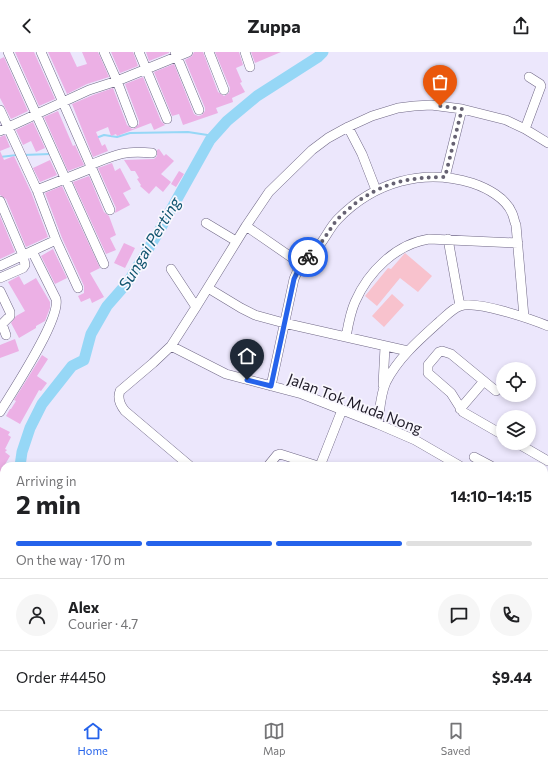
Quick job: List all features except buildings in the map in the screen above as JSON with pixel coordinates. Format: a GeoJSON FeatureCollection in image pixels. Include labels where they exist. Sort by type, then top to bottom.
{"type":"FeatureCollection","features":[{"type":"Feature","properties":{"kind":"street"},"geometry":{"type":"LineString","coordinates":[[8,52],[104,264]]}},
{"type":"Feature","properties":{"kind":"street"},"geometry":{"type":"LineString","coordinates":[[41,52],[64,101],[110,210]]}},
{"type":"Feature","properties":{"kind":"street"},"geometry":{"type":"LineString","coordinates":[[104,52],[133,123]]}},
{"type":"Feature","properties":{"kind":"street"},"geometry":{"type":"LineString","coordinates":[[140,52],[166,119]]}},
{"type":"Feature","properties":{"kind":"street"},"geometry":{"type":"LineString","coordinates":[[4,129],[89,90],[117,81],[176,54],[188,52]]}},
{"type":"Feature","properties":{"kind":"street"},"geometry":{"type":"LineString","coordinates":[[209,52],[224,90]]}},
{"type":"Feature","properties":{"kind":"street"},"geometry":{"type":"LineString","coordinates":[[245,52],[250,67]]}},
{"type":"Feature","properties":{"kind":"street"},"geometry":{"type":"LineString","coordinates":[[176,54],[199,110]]}},
{"type":"Feature","properties":{"kind":"street"},"geometry":{"type":"LineString","coordinates":[[525,129],[541,86],[529,77]]}},
{"type":"Feature","properties":{"kind":"street"},"geometry":{"type":"LineString","coordinates":[[185,462],[125,410],[118,399],[120,391],[153,363],[170,346],[269,192],[319,144],[348,127],[377,114],[398,108],[431,105],[462,109],[506,120],[525,129],[548,143]]}},
{"type":"Feature","properties":{"kind":"street"},"geometry":{"type":"LineString","coordinates":[[445,177],[462,109]]}},
{"type":"Feature","properties":{"kind":"street"},"geometry":{"type":"LineString","coordinates":[[0,110],[4,129],[20,154],[37,190],[56,240],[78,288]]}},
{"type":"Feature","properties":{"kind":"street"},"geometry":{"type":"LineString","coordinates":[[348,127],[376,190]]}},
{"type":"Feature","properties":{"kind":"street"},"geometry":{"type":"LineString","coordinates":[[37,190],[66,179],[91,166],[126,152],[135,151],[152,153]]}},
{"type":"Feature","properties":{"kind":"street"},"geometry":{"type":"LineString","coordinates":[[271,386],[294,279],[301,264],[315,250],[337,220],[357,202],[376,190],[394,182],[412,178],[445,177],[460,180],[487,189],[506,203],[512,212],[516,225],[524,317]]}},
{"type":"Feature","properties":{"kind":"street"},"geometry":{"type":"LineString","coordinates":[[0,201],[23,255],[24,267],[0,278]]}},
{"type":"Feature","properties":{"kind":"street"},"geometry":{"type":"LineString","coordinates":[[206,223],[236,242]]}},
{"type":"Feature","properties":{"kind":"street"},"geometry":{"type":"LineString","coordinates":[[246,226],[301,264]]}},
{"type":"Feature","properties":{"kind":"street"},"geometry":{"type":"LineString","coordinates":[[346,337],[355,302],[368,281],[387,258],[407,245],[416,241],[429,239],[518,243]]}},
{"type":"Feature","properties":{"kind":"street"},"geometry":{"type":"LineString","coordinates":[[448,239],[460,306]]}},
{"type":"Feature","properties":{"kind":"street"},"geometry":{"type":"LineString","coordinates":[[0,266],[56,240]]}},
{"type":"Feature","properties":{"kind":"street"},"geometry":{"type":"LineString","coordinates":[[0,412],[46,333],[56,310],[56,299],[32,251]]}},
{"type":"Feature","properties":{"kind":"street"},"geometry":{"type":"LineString","coordinates":[[171,269],[196,307]]}},
{"type":"Feature","properties":{"kind":"street"},"geometry":{"type":"LineString","coordinates":[[208,288],[247,312],[284,323],[408,351]]}},
{"type":"Feature","properties":{"kind":"street"},"geometry":{"type":"LineString","coordinates":[[0,291],[10,312],[10,316],[2,324],[6,335]]}},
{"type":"Feature","properties":{"kind":"street"},"geometry":{"type":"LineString","coordinates":[[382,392],[391,374],[408,351],[450,312],[460,306],[481,306],[524,317],[548,326]]}},
{"type":"Feature","properties":{"kind":"street","name":"Jalan Tok Muda Nong"},"geometry":{"type":"LineString","coordinates":[[170,346],[226,374],[302,394],[378,424],[415,440],[452,462]]}},
{"type":"Feature","properties":{"kind":"street"},"geometry":{"type":"LineString","coordinates":[[378,424],[385,347]]}},
{"type":"Feature","properties":{"kind":"street"},"geometry":{"type":"LineString","coordinates":[[496,391],[455,356],[446,352],[439,352],[428,365],[428,373],[451,392],[460,409],[469,417],[496,431]]}},
{"type":"Feature","properties":{"kind":"street"},"geometry":{"type":"LineString","coordinates":[[460,409],[484,381]]}},
{"type":"Feature","properties":{"kind":"street"},"geometry":{"type":"LineString","coordinates":[[321,462],[342,410]]}},
{"type":"Feature","properties":{"kind":"street"},"geometry":{"type":"LineString","coordinates":[[530,450],[548,460]]}},
{"type":"Feature","properties":{"kind":"street"},"geometry":{"type":"LineString","coordinates":[[272,462],[280,454],[306,462]]}},
{"type":"Feature","properties":{"kind":"street"},"geometry":{"type":"LineString","coordinates":[[474,457],[483,462]]}},
{"type":"Feature","properties":{"kind":"shaded area"},"geometry":{"type":"Polygon","coordinates":[[[405,253],[432,276],[418,292],[400,278],[377,306],[365,296],[388,268],[391,269],[405,253]]]}},
{"type":"Feature","properties":{"kind":"shaded area"},"geometry":{"type":"Polygon","coordinates":[[[392,294],[404,305],[384,327],[372,316],[392,294]]]}},
{"type":"Feature","properties":{"kind":"waterway","name":"Sungai Perting"},"geometry":{"type":"LineString","coordinates":[[21,462],[22,452],[30,428],[42,404],[72,366],[84,360],[91,334],[107,306],[128,282],[158,233],[210,140],[227,121],[257,96],[318,57],[323,52]]}},
{"type":"Feature","properties":{"kind":"waterway"},"geometry":{"type":"LineString","coordinates":[[96,138],[104,135],[117,137],[130,133],[188,132],[214,136]]}},
{"type":"Feature","properties":{"kind":"waterway"},"geometry":{"type":"LineString","coordinates":[[23,155],[50,154]]}},
{"type":"Feature","properties":{"kind":"waterway"},"geometry":{"type":"LineString","coordinates":[[0,157],[17,155]]}},
{"type":"Feature","properties":{"kind":"way so far"},"geometry":{"type":"LineString","coordinates":[[308,257],[327,236],[337,220],[357,202],[376,190],[394,182],[412,178],[445,177],[462,109],[440,106]]}},
{"type":"Feature","properties":{"kind":"route"},"geometry":{"type":"LineString","coordinates":[[247,380],[271,386],[294,279],[301,264],[308,257]]}}]}
